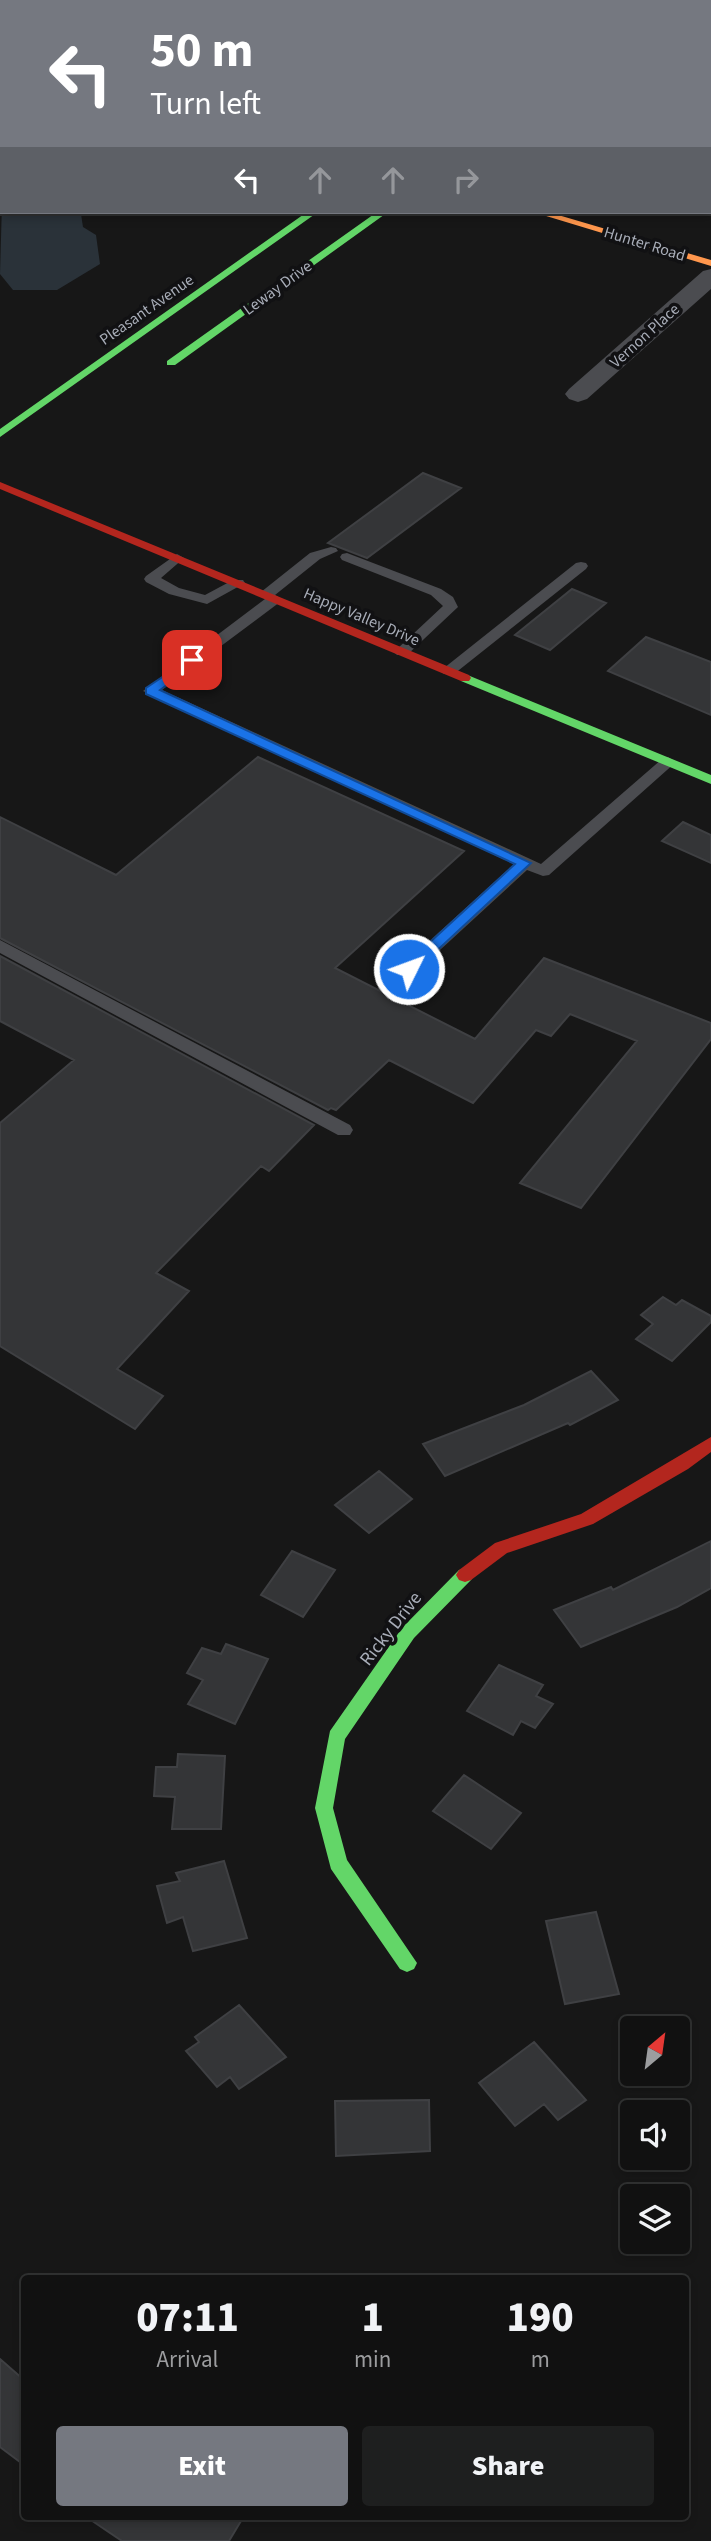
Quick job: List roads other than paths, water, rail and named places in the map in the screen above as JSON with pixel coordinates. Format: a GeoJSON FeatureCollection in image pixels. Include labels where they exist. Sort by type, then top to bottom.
{"type":"FeatureCollection","features":[{"type":"Feature","properties":{"kind":"street","name":"Pleasant Avenue"},"geometry":{"type":"LineString","coordinates":[[0,434],[310,214]]}},
{"type":"Feature","properties":{"kind":"street","name":"Leway Drive"},"geometry":{"type":"LineString","coordinates":[[172,363],[380,214]]}},
{"type":"Feature","properties":{"kind":"street","name":"Hunter Road"},"geometry":{"type":"LineString","coordinates":[[545,214],[711,263]]}},
{"type":"Feature","properties":{"kind":"street","name":"Vernon Place"},"geometry":{"type":"LineString","coordinates":[[578,394],[711,276]]}},
{"type":"Feature","properties":{"kind":"street","name":"Happy Valley Drive"},"geometry":{"type":"LineString","coordinates":[[0,485],[711,780]]}},
{"type":"Feature","properties":{"kind":"street","name":"Ricky Drive"},"geometry":{"type":"LineString","coordinates":[[407,1963],[338,1863],[324,1808],[336,1737],[408,1633],[456,1582],[500,1548],[587,1519],[682,1464],[711,1443]]}},
{"type":"Feature","properties":{"kind":"lane"},"geometry":{"type":"LineString","coordinates":[[331,551],[315,556],[270,597],[151,691],[543,871],[668,762]]}},
{"type":"Feature","properties":{"kind":"lane"},"geometry":{"type":"LineString","coordinates":[[347,557],[436,592],[448,600],[451,607],[402,652]]}},
{"type":"Feature","properties":{"kind":"lane"},"geometry":{"type":"LineString","coordinates":[[177,558],[151,579],[174,591],[207,600],[238,583]]}},
{"type":"Feature","properties":{"kind":"lane"},"geometry":{"type":"LineString","coordinates":[[449,671],[581,566]]}},
{"type":"Feature","properties":{"kind":"lane"},"geometry":{"type":"LineString","coordinates":[[409,969],[525,863]]}},
{"type":"Feature","properties":{"kind":"lane"},"geometry":{"type":"LineString","coordinates":[[0,946],[344,1130]]}}]}
